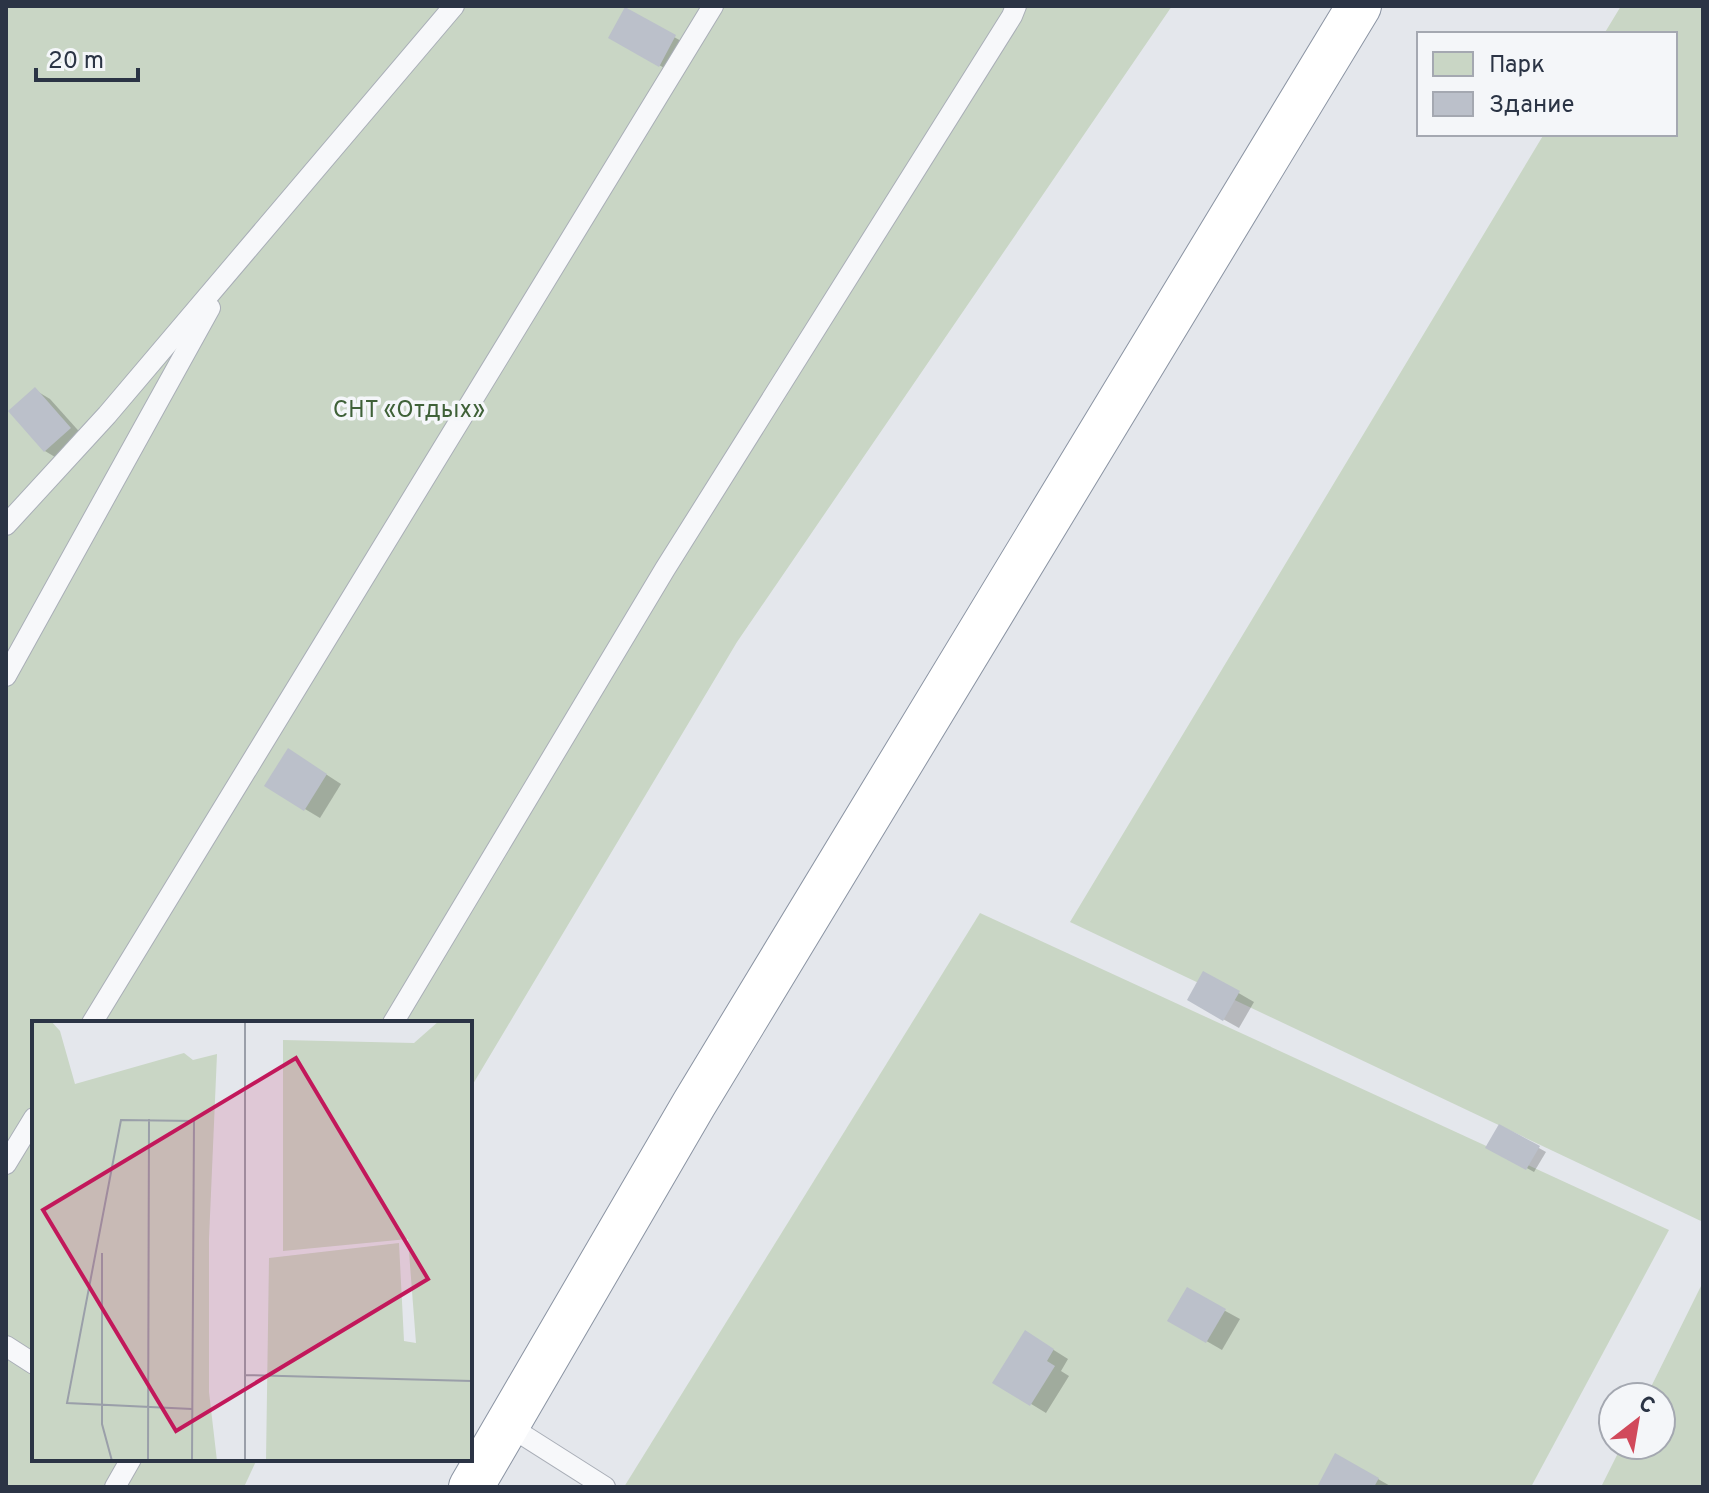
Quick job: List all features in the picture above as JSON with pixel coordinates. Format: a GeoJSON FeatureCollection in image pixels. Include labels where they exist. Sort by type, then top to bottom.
{"type":"FeatureCollection","features":[{"type":"Feature","properties":{"kind":"highway"},"geometry":{"type":"LineString","coordinates":[[471,1487],[694,1104],[1359,6]]}},
{"type":"Feature","properties":{"kind":"lane"},"geometry":{"type":"LineString","coordinates":[[6,525],[107,415],[454,6]]}},
{"type":"Feature","properties":{"kind":"lane"},"geometry":{"type":"LineString","coordinates":[[93,1021],[713,6]]}},
{"type":"Feature","properties":{"kind":"lane"},"geometry":{"type":"LineString","coordinates":[[394,1021],[665,569],[1016,6]]}},
{"type":"Feature","properties":{"kind":"lane"},"geometry":{"type":"LineString","coordinates":[[6,676],[231,269]]}},
{"type":"Feature","properties":{"kind":"lane"},"geometry":{"type":"LineString","coordinates":[[6,1164],[32,1121]]}},
{"type":"Feature","properties":{"kind":"lane"},"geometry":{"type":"LineString","coordinates":[[6,1346],[32,1363]]}},
{"type":"Feature","properties":{"kind":"lane"},"geometry":{"type":"LineString","coordinates":[[509,1426],[605,1487]]}},
{"type":"Feature","properties":{"kind":"lane"},"geometry":{"type":"LineString","coordinates":[[115,1487],[130,1461]]}},
{"type":"Feature","properties":{"kind":"green space","name":"СНТ «Отдых»"},"geometry":{"type":"Polygon","coordinates":[[[6,6],[1172,6],[737,642],[472,1086],[472,1021],[32,1021],[32,1461],[256,1461],[244,1487],[6,1487],[6,6]]]}},
{"type":"Feature","properties":{"kind":"green space"},"geometry":{"type":"Polygon","coordinates":[[[1621,6],[1703,6],[1703,1222],[1070,922],[1543,136],[1677,136],[1677,32],[1605,32],[1621,6]]]}},
{"type":"Feature","properties":{"kind":"green space"},"geometry":{"type":"Polygon","coordinates":[[[980,913],[1669,1230],[1531,1487],[624,1487],[980,913]]]}},
{"type":"Feature","properties":{"kind":"green space"},"geometry":{"type":"Polygon","coordinates":[[[1703,1282],[1703,1487],[1601,1487],[1614,1461],[1677,1461],[1677,1381],[1654,1381],[1703,1282]]]}},
{"type":"Feature","properties":{"kind":"building"},"geometry":{"type":"Polygon","coordinates":[[[625,7],[676,35],[659,67],[608,38],[625,7]]]}},
{"type":"Feature","properties":{"kind":"building"},"geometry":{"type":"Polygon","coordinates":[[[35,387],[71,428],[44,452],[8,411],[35,387]]]}},
{"type":"Feature","properties":{"kind":"building"},"geometry":{"type":"Polygon","coordinates":[[[288,748],[327,774],[304,811],[264,786],[288,748]]]}},
{"type":"Feature","properties":{"kind":"building"},"geometry":{"type":"Polygon","coordinates":[[[1203,971],[1240,991],[1223,1021],[1187,1000],[1203,971]]]}},
{"type":"Feature","properties":{"kind":"building"},"geometry":{"type":"Polygon","coordinates":[[[1499,1124],[1540,1146],[1526,1170],[1485,1148],[1499,1124]]]}},
{"type":"Feature","properties":{"kind":"building"},"geometry":{"type":"Polygon","coordinates":[[[1187,1287],[1226,1309],[1206,1343],[1167,1321],[1187,1287]]]}},
{"type":"Feature","properties":{"kind":"building"},"geometry":{"type":"Polygon","coordinates":[[[1025,1330],[1054,1349],[1047,1361],[1055,1366],[1030,1406],[992,1383],[1025,1330]]]}},
{"type":"Feature","properties":{"kind":"building"},"geometry":{"type":"Polygon","coordinates":[[[1335,1453],[1379,1478],[1374,1487],[1317,1487],[1335,1453]]]}}]}
